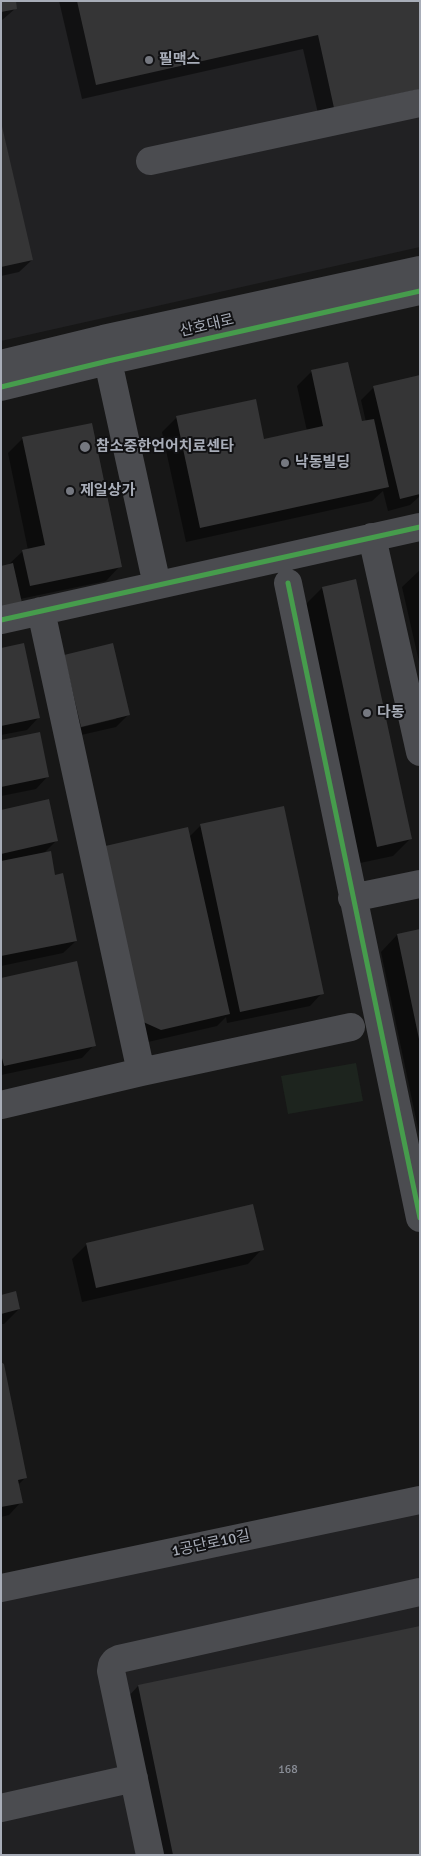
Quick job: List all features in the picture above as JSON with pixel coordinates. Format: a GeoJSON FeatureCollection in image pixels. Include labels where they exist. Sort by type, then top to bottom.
{"type":"FeatureCollection","features":[{"type":"Feature","properties":{"kind":"street"},"geometry":{"type":"LineString","coordinates":[[150,161],[420,103]]}},
{"type":"Feature","properties":{"kind":"street","name":"산호대로"},"geometry":{"type":"LineString","coordinates":[[1,387],[106,350],[420,270]]}},
{"type":"Feature","properties":{"kind":"street","name":"산호대로"},"geometry":{"type":"LineString","coordinates":[[1,364],[106,350],[420,291]]}},
{"type":"Feature","properties":{"kind":"street"},"geometry":{"type":"LineString","coordinates":[[106,350],[157,585]]}},
{"type":"Feature","properties":{"kind":"street"},"geometry":{"type":"LineString","coordinates":[[1,620],[420,527]]}},
{"type":"Feature","properties":{"kind":"street"},"geometry":{"type":"LineString","coordinates":[[372,537],[420,752]]}},
{"type":"Feature","properties":{"kind":"street"},"geometry":{"type":"LineString","coordinates":[[288,583],[420,1218]]}},
{"type":"Feature","properties":{"kind":"street"},"geometry":{"type":"LineString","coordinates":[[41,611],[141,1072]]}},
{"type":"Feature","properties":{"kind":"street"},"geometry":{"type":"LineString","coordinates":[[352,898],[420,884]]}},
{"type":"Feature","properties":{"kind":"street"},"geometry":{"type":"LineString","coordinates":[[1,1105],[141,1072],[350,1027]]}},
{"type":"Feature","properties":{"kind":"street","name":"1공단로10길"},"geometry":{"type":"LineString","coordinates":[[1,1588],[420,1500]]}},
{"type":"Feature","properties":{"kind":"street"},"geometry":{"type":"LineString","coordinates":[[150,1855],[111,1671],[115,1661],[129,1656],[420,1592]]}},
{"type":"Feature","properties":{"kind":"street"},"geometry":{"type":"LineString","coordinates":[[1,1808],[134,1778]]}},
{"type":"Feature","properties":{"kind":"shaded area"},"geometry":{"type":"Polygon","coordinates":[[[1,1],[420,1],[420,247],[1,341],[1,1]]]}},
{"type":"Feature","properties":{"kind":"shaded area"},"geometry":{"type":"Polygon","coordinates":[[[356,1063],[363,1101],[288,1114],[281,1076],[356,1063]]]}},
{"type":"Feature","properties":{"kind":"shaded area"},"geometry":{"type":"Polygon","coordinates":[[[420,1500],[420,1855],[1,1855],[1,1588],[420,1500]]]}},
{"type":"Feature","properties":{"kind":"building"},"geometry":{"type":"Polygon","coordinates":[[[1,1],[16,1],[17,9],[1,12],[1,1]]]}},
{"type":"Feature","properties":{"kind":"building","name":"필맥스"},"geometry":{"type":"Polygon","coordinates":[[[77,1],[420,1],[420,89],[334,108],[318,35],[96,85],[77,1]]]}},
{"type":"Feature","properties":{"kind":"building"},"geometry":{"type":"Polygon","coordinates":[[[1,122],[33,260],[1,267],[1,122]]]}},
{"type":"Feature","properties":{"kind":"building","name":"낙동빌딩"},"geometry":{"type":"Polygon","coordinates":[[[348,362],[362,421],[374,419],[389,487],[200,528],[176,416],[256,399],[264,439],[323,426],[311,370],[348,362]]]}},
{"type":"Feature","properties":{"kind":"building"},"geometry":{"type":"Polygon","coordinates":[[[420,375],[420,494],[400,499],[373,386],[420,375]]]}},
{"type":"Feature","properties":{"kind":"building","name":"제일상가"},"geometry":{"type":"Polygon","coordinates":[[[92,423],[122,567],[30,586],[22,550],[45,545],[22,437],[92,423]]]}},
{"type":"Feature","properties":{"kind":"building"},"geometry":{"type":"Polygon","coordinates":[[[13,563],[22,603],[1,607],[1,566],[13,563]]]}},
{"type":"Feature","properties":{"kind":"building","name":"다동"},"geometry":{"type":"Polygon","coordinates":[[[356,579],[412,839],[377,847],[322,587],[356,579]]]}},
{"type":"Feature","properties":{"kind":"building"},"geometry":{"type":"Polygon","coordinates":[[[24,643],[40,718],[1,726],[1,648],[24,643]]]}},
{"type":"Feature","properties":{"kind":"building"},"geometry":{"type":"Polygon","coordinates":[[[113,643],[130,715],[81,727],[64,655],[113,643]]]}},
{"type":"Feature","properties":{"kind":"building"},"geometry":{"type":"Polygon","coordinates":[[[40,732],[49,777],[1,787],[1,740],[40,732]]]}},
{"type":"Feature","properties":{"kind":"building"},"geometry":{"type":"Polygon","coordinates":[[[49,799],[58,841],[1,854],[1,810],[49,799]]]}},
{"type":"Feature","properties":{"kind":"building"},"geometry":{"type":"Polygon","coordinates":[[[284,806],[324,994],[240,1012],[200,824],[284,806]]]}},
{"type":"Feature","properties":{"kind":"building"},"geometry":{"type":"Polygon","coordinates":[[[188,827],[230,1014],[161,1030],[141,1021],[101,847],[188,827]]]}},
{"type":"Feature","properties":{"kind":"building"},"geometry":{"type":"Polygon","coordinates":[[[51,851],[55,875],[63,873],[77,941],[1,956],[1,861],[51,851]]]}},
{"type":"Feature","properties":{"kind":"building"},"geometry":{"type":"Polygon","coordinates":[[[420,929],[420,1039],[419,1039],[397,934],[420,929]]]}},
{"type":"Feature","properties":{"kind":"building"},"geometry":{"type":"Polygon","coordinates":[[[77,961],[96,1046],[4,1066],[1,1054],[1,978],[77,961]]]}},
{"type":"Feature","properties":{"kind":"building"},"geometry":{"type":"Polygon","coordinates":[[[253,1204],[264,1250],[96,1288],[86,1243],[253,1204]]]}},
{"type":"Feature","properties":{"kind":"building"},"geometry":{"type":"Polygon","coordinates":[[[16,1291],[20,1309],[1,1314],[1,1295],[16,1291]]]}},
{"type":"Feature","properties":{"kind":"building"},"geometry":{"type":"Polygon","coordinates":[[[1,1362],[4,1364],[27,1478],[18,1480],[23,1503],[1,1507],[1,1362]]]}},
{"type":"Feature","properties":{"kind":"building"},"geometry":{"type":"Polygon","coordinates":[[[420,1626],[420,1855],[173,1855],[138,1685],[420,1626]]]}},
{"type":"Feature","properties":{"kind":"cycle path"},"geometry":{"type":"LineString","coordinates":[[1,387],[420,291]]}},
{"type":"Feature","properties":{"kind":"cycle path"},"geometry":{"type":"LineString","coordinates":[[1,620],[420,527]]}},
{"type":"Feature","properties":{"kind":"cycle path"},"geometry":{"type":"LineString","coordinates":[[288,583],[420,1218]]}},
{"type":"Feature","properties":{"kind":"place","name":"필맥스"},"geometry":{"type":"Point","coordinates":[149,60]}},
{"type":"Feature","properties":{"kind":"place","name":"참소중한언어치료센타"},"geometry":{"type":"Point","coordinates":[85,447]}},
{"type":"Feature","properties":{"kind":"place","name":"낙동빌딩"},"geometry":{"type":"Point","coordinates":[285,463]}},
{"type":"Feature","properties":{"kind":"place","name":"제일상가"},"geometry":{"type":"Point","coordinates":[70,491]}},
{"type":"Feature","properties":{"kind":"place","name":"다동"},"geometry":{"type":"Point","coordinates":[367,713]}}]}
